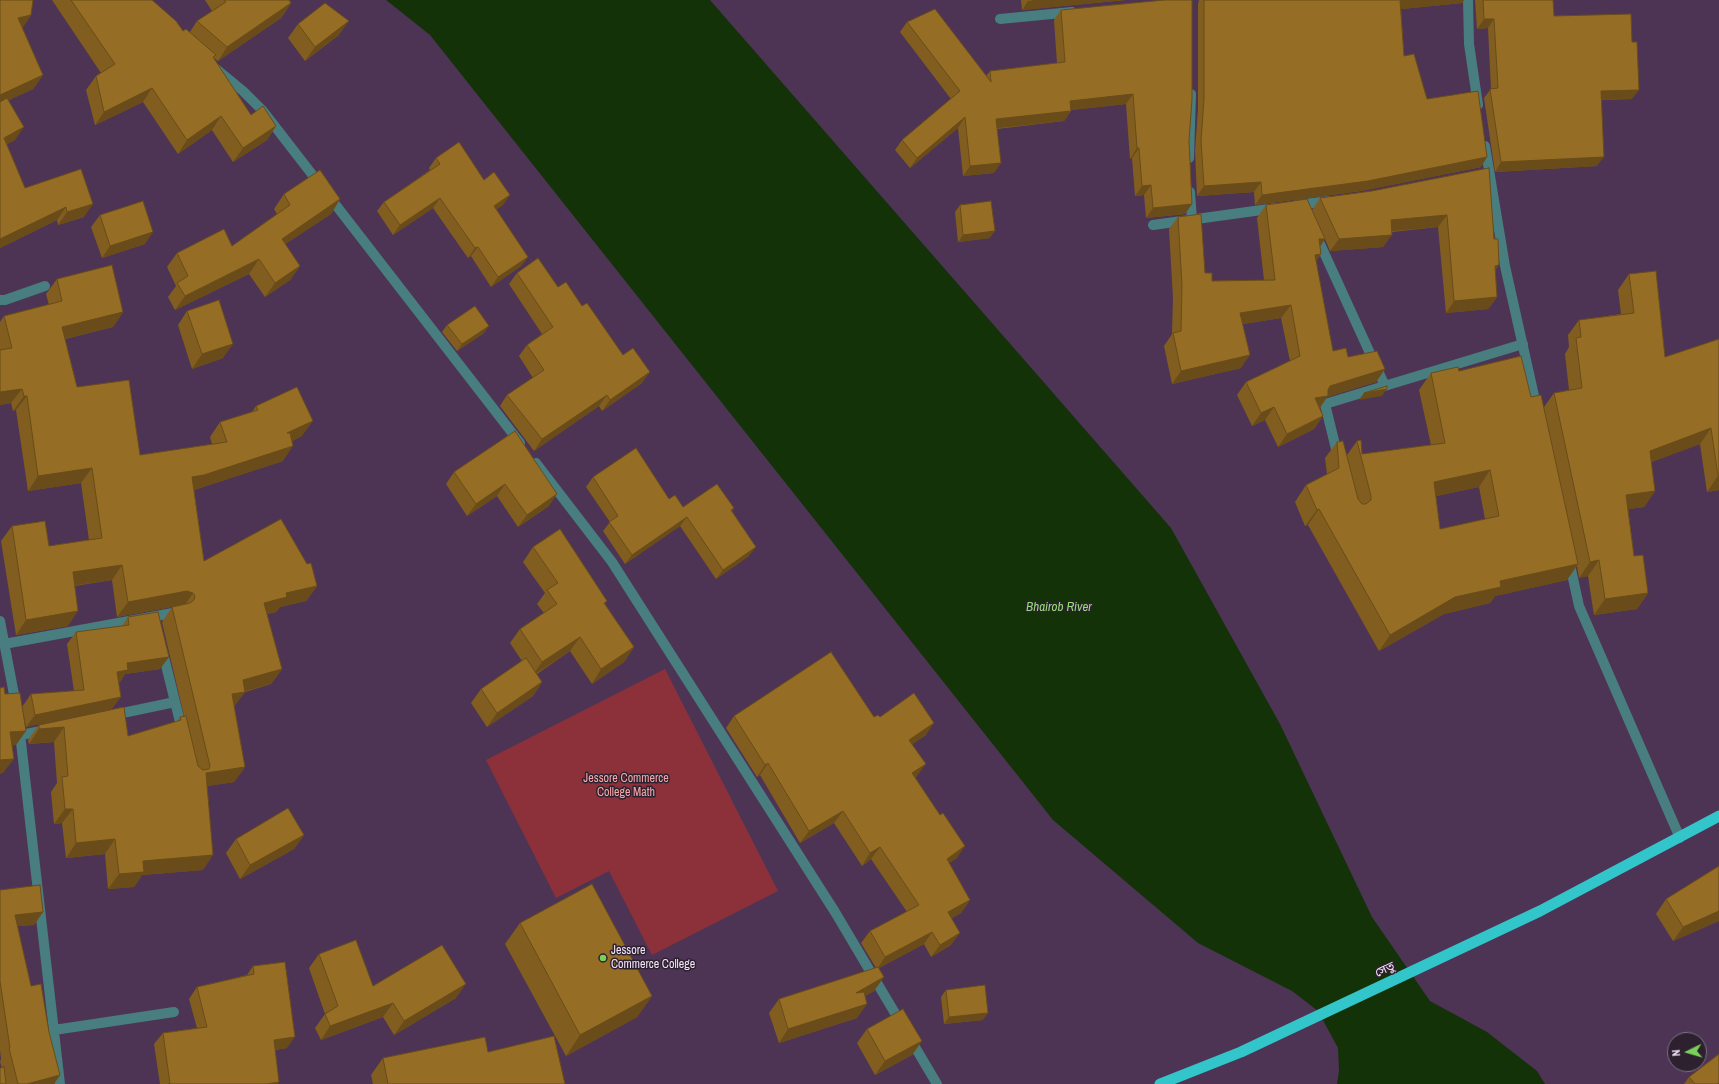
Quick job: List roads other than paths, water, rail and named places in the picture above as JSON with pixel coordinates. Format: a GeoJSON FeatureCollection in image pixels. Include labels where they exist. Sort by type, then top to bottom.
{"type":"FeatureCollection","features":[{"type":"Feature","properties":{"kind":"highway","name":"সেতু"},"geometry":{"type":"LineString","coordinates":[[1160,1084],[1241,1052],[1540,911],[1719,816]]}},
{"type":"Feature","properties":{"kind":"street"},"geometry":{"type":"LineString","coordinates":[[1468,0],[1469,44],[1480,112]]}},
{"type":"Feature","properties":{"kind":"street"},"geometry":{"type":"LineString","coordinates":[[1000,19],[1084,11]]}},
{"type":"Feature","properties":{"kind":"street"},"geometry":{"type":"LineString","coordinates":[[207,61],[243,91],[263,111],[612,562],[835,912],[937,1084]]}},
{"type":"Feature","properties":{"kind":"street"},"geometry":{"type":"LineString","coordinates":[[1189,166],[1191,85]]}},
{"type":"Feature","properties":{"kind":"street"},"geometry":{"type":"LineString","coordinates":[[1483,134],[1485,173],[1539,421]]}},
{"type":"Feature","properties":{"kind":"street"},"geometry":{"type":"LineString","coordinates":[[1190,182],[1192,220]]}},
{"type":"Feature","properties":{"kind":"street"},"geometry":{"type":"LineString","coordinates":[[1153,225],[1304,208],[1340,200]]}},
{"type":"Feature","properties":{"kind":"street"},"geometry":{"type":"LineString","coordinates":[[1312,226],[1385,386]]}},
{"type":"Feature","properties":{"kind":"street"},"geometry":{"type":"LineString","coordinates":[[0,300],[5,300],[45,286]]}},
{"type":"Feature","properties":{"kind":"street"},"geometry":{"type":"LineString","coordinates":[[1342,470],[1325,404],[1523,344]]}},
{"type":"Feature","properties":{"kind":"street"},"geometry":{"type":"LineString","coordinates":[[1568,552],[1579,606],[1680,838]]}},
{"type":"Feature","properties":{"kind":"street"},"geometry":{"type":"LineString","coordinates":[[4,644],[155,621],[178,612]]}},
{"type":"Feature","properties":{"kind":"street"},"geometry":{"type":"LineString","coordinates":[[0,621],[10,695],[21,735],[60,1084]]}},
{"type":"Feature","properties":{"kind":"street"},"geometry":{"type":"LineString","coordinates":[[160,640],[185,740]]}},
{"type":"Feature","properties":{"kind":"street"},"geometry":{"type":"LineString","coordinates":[[106,717],[175,702]]}},
{"type":"Feature","properties":{"kind":"street"},"geometry":{"type":"LineString","coordinates":[[21,735],[60,727]]}},
{"type":"Feature","properties":{"kind":"street"},"geometry":{"type":"LineString","coordinates":[[54,1030],[174,1012]]}},
{"type":"Feature","properties":{"kind":"water","name":"Bhairob River"},"geometry":{"type":"Polygon","coordinates":[[[386,0],[710,0],[1171,528],[1280,724],[1372,917],[1430,1001],[1487,1032],[1537,1071],[1545,1084],[1337,1084],[1339,1071],[1338,1048],[1318,1011],[1292,991],[1198,943],[1053,820],[430,35],[386,0]]]}},
{"type":"Feature","properties":{"kind":"place","name":"Jessore Commerce College"},"geometry":{"type":"Point","coordinates":[603,958]}},
{"type":"Feature","properties":{"kind":"park label","name":"Jessore Commerce College Math"},"geometry":{"type":"Point","coordinates":[626,786]}}]}
